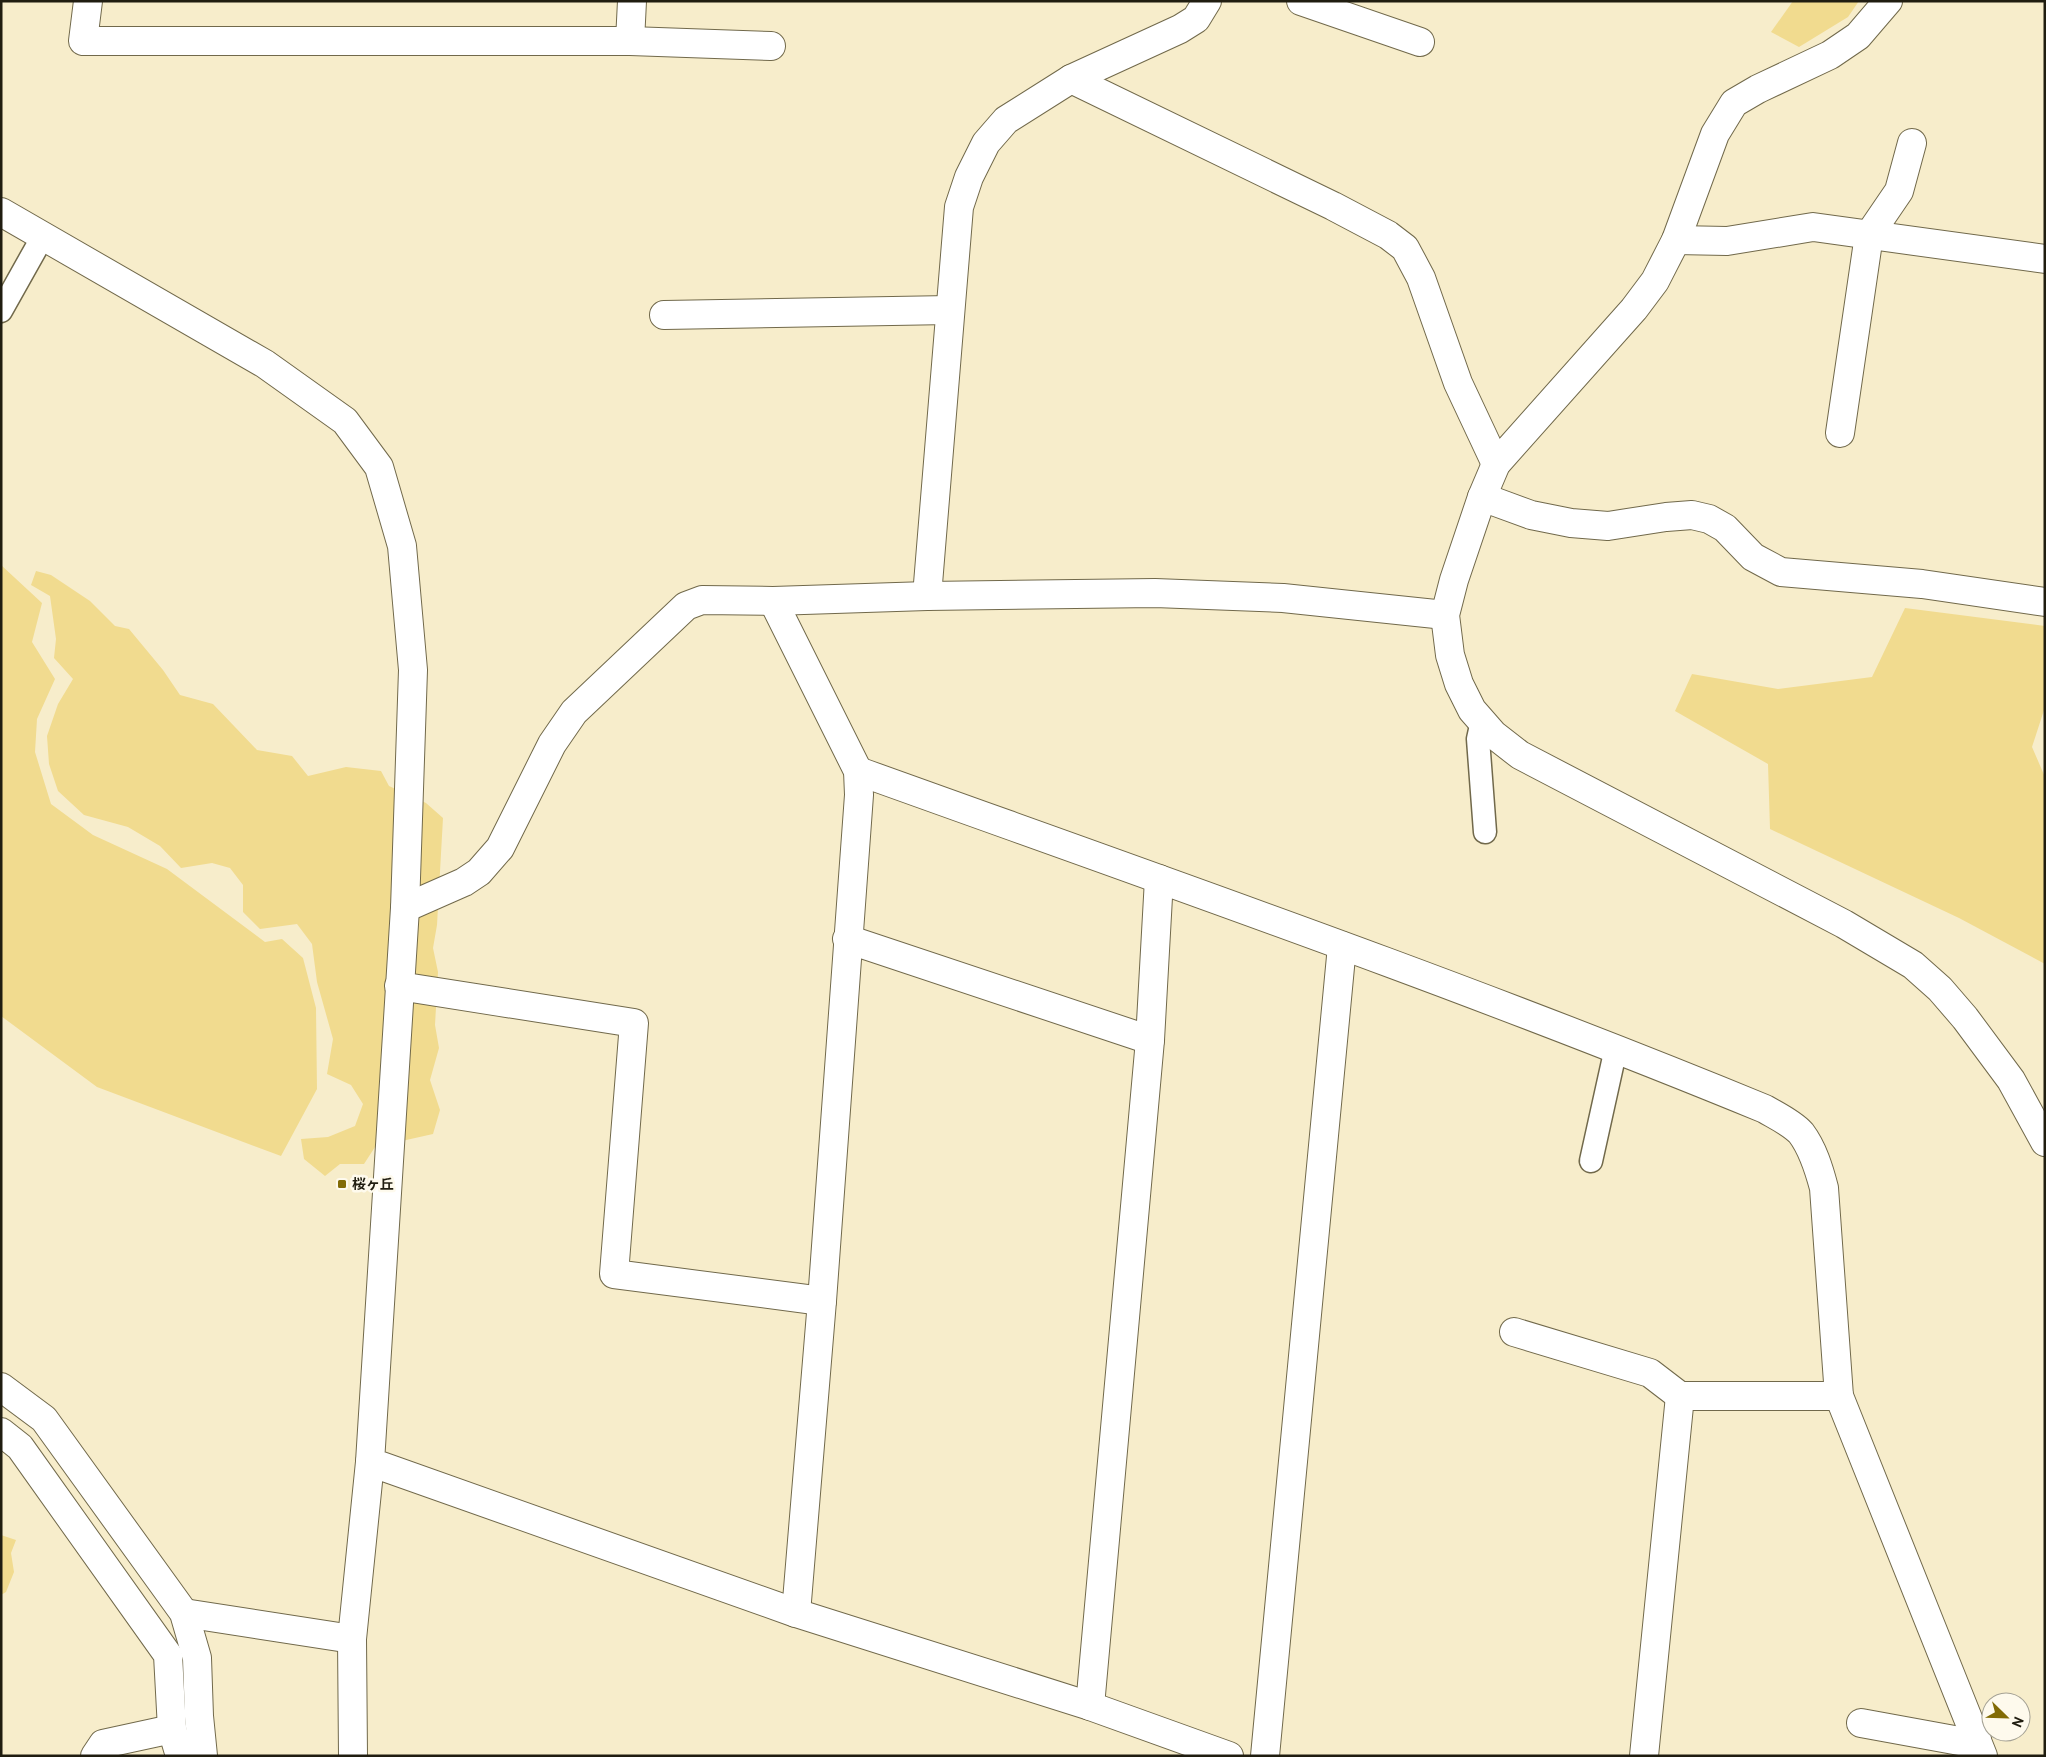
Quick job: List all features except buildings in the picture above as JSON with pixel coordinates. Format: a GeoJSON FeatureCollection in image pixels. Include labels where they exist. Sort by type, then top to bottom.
{"type":"FeatureCollection","features":[{"type":"Feature","properties":{"kind":"street"},"geometry":{"type":"LineString","coordinates":[[88,1],[83,41],[630,41],[771,46]]}},
{"type":"Feature","properties":{"kind":"street"},"geometry":{"type":"LineString","coordinates":[[630,41],[632,1]]}},
{"type":"Feature","properties":{"kind":"street"},"geometry":{"type":"LineString","coordinates":[[927,596],[960,207],[969,177],[986,143],[1006,120],[1072,80],[1180,29],[1196,19],[1207,1]]}},
{"type":"Feature","properties":{"kind":"street"},"geometry":{"type":"LineString","coordinates":[[1301,1],[1420,42]]}},
{"type":"Feature","properties":{"kind":"street"},"geometry":{"type":"LineString","coordinates":[[1888,1],[1858,36],[1837,50],[1793,74],[1758,89],[1734,104],[1715,134],[1676,240],[1655,281],[1634,309],[1496,464],[1482,497],[1454,580],[1445,615],[1450,655],[1459,684],[1472,710],[1493,734],[1520,755],[1844,924],[1913,965],[1940,989],[1965,1018],[2011,1080],[2045,1142]]}},
{"type":"Feature","properties":{"kind":"street"},"geometry":{"type":"LineString","coordinates":[[1072,80],[1333,206],[1388,236],[1405,248],[1421,278],[1458,383],[1496,464]]}},
{"type":"Feature","properties":{"kind":"street"},"geometry":{"type":"LineString","coordinates":[[1840,433],[1869,235],[1899,191],[1912,143]]}},
{"type":"Feature","properties":{"kind":"street"},"geometry":{"type":"LineString","coordinates":[[1,212],[265,364],[345,421],[379,467],[402,546],[413,670],[405,908],[370,1462],[352,1639],[353,1756]]}},
{"type":"Feature","properties":{"kind":"street"},"geometry":{"type":"LineString","coordinates":[[1676,240],[1727,241],[1813,227],[2045,259]]}},
{"type":"Feature","properties":{"kind":"street"},"geometry":{"type":"LineString","coordinates":[[664,315],[950,310]]}},
{"type":"Feature","properties":{"kind":"street"},"geometry":{"type":"LineString","coordinates":[[1482,497],[1532,515],[1571,523],[1608,526],[1666,517],[1692,516],[1709,518],[1725,528],[1753,557],[1781,572],[1922,584],[2045,602]]}},
{"type":"Feature","properties":{"kind":"street"},"geometry":{"type":"LineString","coordinates":[[405,908],[464,882],[479,872],[500,848],[552,744],[574,712],[686,606],[702,600],[773,601],[927,596],[1155,593],[1283,598],[1445,615]]}},
{"type":"Feature","properties":{"kind":"street"},"geometry":{"type":"LineString","coordinates":[[773,601],[858,771],[858,795],[822,1302],[796,1613]]}},
{"type":"Feature","properties":{"kind":"street"},"geometry":{"type":"LineString","coordinates":[[858,771],[1159,879],[1616,1048],[1765,1109],[1785,1120],[1800,1133],[1816,1160],[1824,1188],[1839,1396],[1980,1748]]}},
{"type":"Feature","properties":{"kind":"street"},"geometry":{"type":"LineString","coordinates":[[1090,1706],[1150,1040],[1159,879]]}},
{"type":"Feature","properties":{"kind":"street"},"geometry":{"type":"LineString","coordinates":[[847,939],[1150,1040]]}},
{"type":"Feature","properties":{"kind":"street"},"geometry":{"type":"LineString","coordinates":[[1265,1756],[1342,946]]}},
{"type":"Feature","properties":{"kind":"street"},"geometry":{"type":"LineString","coordinates":[[399,986],[634,1023],[614,1274],[822,1302]]}},
{"type":"Feature","properties":{"kind":"street"},"geometry":{"type":"LineString","coordinates":[[1514,1332],[1650,1373],[1680,1396],[1839,1396]]}},
{"type":"Feature","properties":{"kind":"street"},"geometry":{"type":"LineString","coordinates":[[1,1388],[44,1419],[184,1613],[197,1658],[199,1716],[203,1756]]}},
{"type":"Feature","properties":{"kind":"street"},"geometry":{"type":"LineString","coordinates":[[1644,1756],[1680,1396]]}},
{"type":"Feature","properties":{"kind":"street"},"geometry":{"type":"LineString","coordinates":[[1,1432],[20,1447],[168,1656],[172,1729],[180,1756]]}},
{"type":"Feature","properties":{"kind":"street"},"geometry":{"type":"LineString","coordinates":[[370,1462],[796,1613],[1090,1706],[1228,1756]]}},
{"type":"Feature","properties":{"kind":"street"},"geometry":{"type":"LineString","coordinates":[[184,1613],[352,1639]]}},
{"type":"Feature","properties":{"kind":"street"},"geometry":{"type":"LineString","coordinates":[[1861,1723],[1965,1742],[1980,1748]]}},
{"type":"Feature","properties":{"kind":"street"},"geometry":{"type":"LineString","coordinates":[[95,1756],[103,1744],[172,1729]]}},
{"type":"Feature","properties":{"kind":"lane"},"geometry":{"type":"LineString","coordinates":[[1,311],[43,236]]}},
{"type":"Feature","properties":{"kind":"lane"},"geometry":{"type":"LineString","coordinates":[[1482,721],[1478,739],[1485,832]]}},
{"type":"Feature","properties":{"kind":"lane"},"geometry":{"type":"LineString","coordinates":[[1591,1161],[1616,1048]]}},
{"type":"Feature","properties":{"kind":"shaded area"},"geometry":{"type":"Polygon","coordinates":[[[1793,1],[1859,1],[1848,17],[1799,47],[1771,32],[1793,1]]]}},
{"type":"Feature","properties":{"kind":"shaded area"},"geometry":{"type":"Polygon","coordinates":[[[1,565],[42,603],[32,642],[55,679],[37,719],[35,752],[51,804],[93,835],[167,869],[265,942],[282,939],[303,958],[316,1008],[317,1089],[281,1156],[97,1087],[1,1016],[1,565]]]}},
{"type":"Feature","properties":{"kind":"shaded area"},"geometry":{"type":"Polygon","coordinates":[[[36,571],[51,575],[90,601],[115,626],[129,629],[163,670],[180,695],[213,704],[257,750],[292,756],[308,776],[346,767],[381,771],[389,786],[426,803],[443,818],[437,925],[433,948],[438,972],[435,1025],[439,1048],[430,1080],[440,1110],[433,1134],[375,1147],[364,1164],[340,1164],[325,1176],[304,1159],[301,1139],[328,1137],[355,1126],[363,1104],[351,1085],[327,1074],[333,1039],[317,982],[312,944],[297,924],[260,929],[243,912],[243,885],[230,868],[212,863],[181,868],[160,846],[128,827],[84,815],[58,791],[49,764],[47,736],[58,704],[73,679],[54,658],[56,639],[50,596],[31,585],[36,571]]]}},
{"type":"Feature","properties":{"kind":"shaded area"},"geometry":{"type":"Polygon","coordinates":[[[1905,608],[2045,626],[2045,707],[2032,747],[2045,777],[2045,964],[1959,918],[1770,829],[1768,764],[1675,711],[1692,674],[1778,689],[1872,677],[1905,608]]]}},
{"type":"Feature","properties":{"kind":"shaded area"},"geometry":{"type":"Polygon","coordinates":[[[1,1535],[16,1540],[11,1553],[14,1572],[6,1592],[1,1595],[1,1535]]]}},
{"type":"Feature","properties":{"kind":"place","name":"桜ヶ丘"},"geometry":{"type":"Point","coordinates":[342,1184]}}]}
